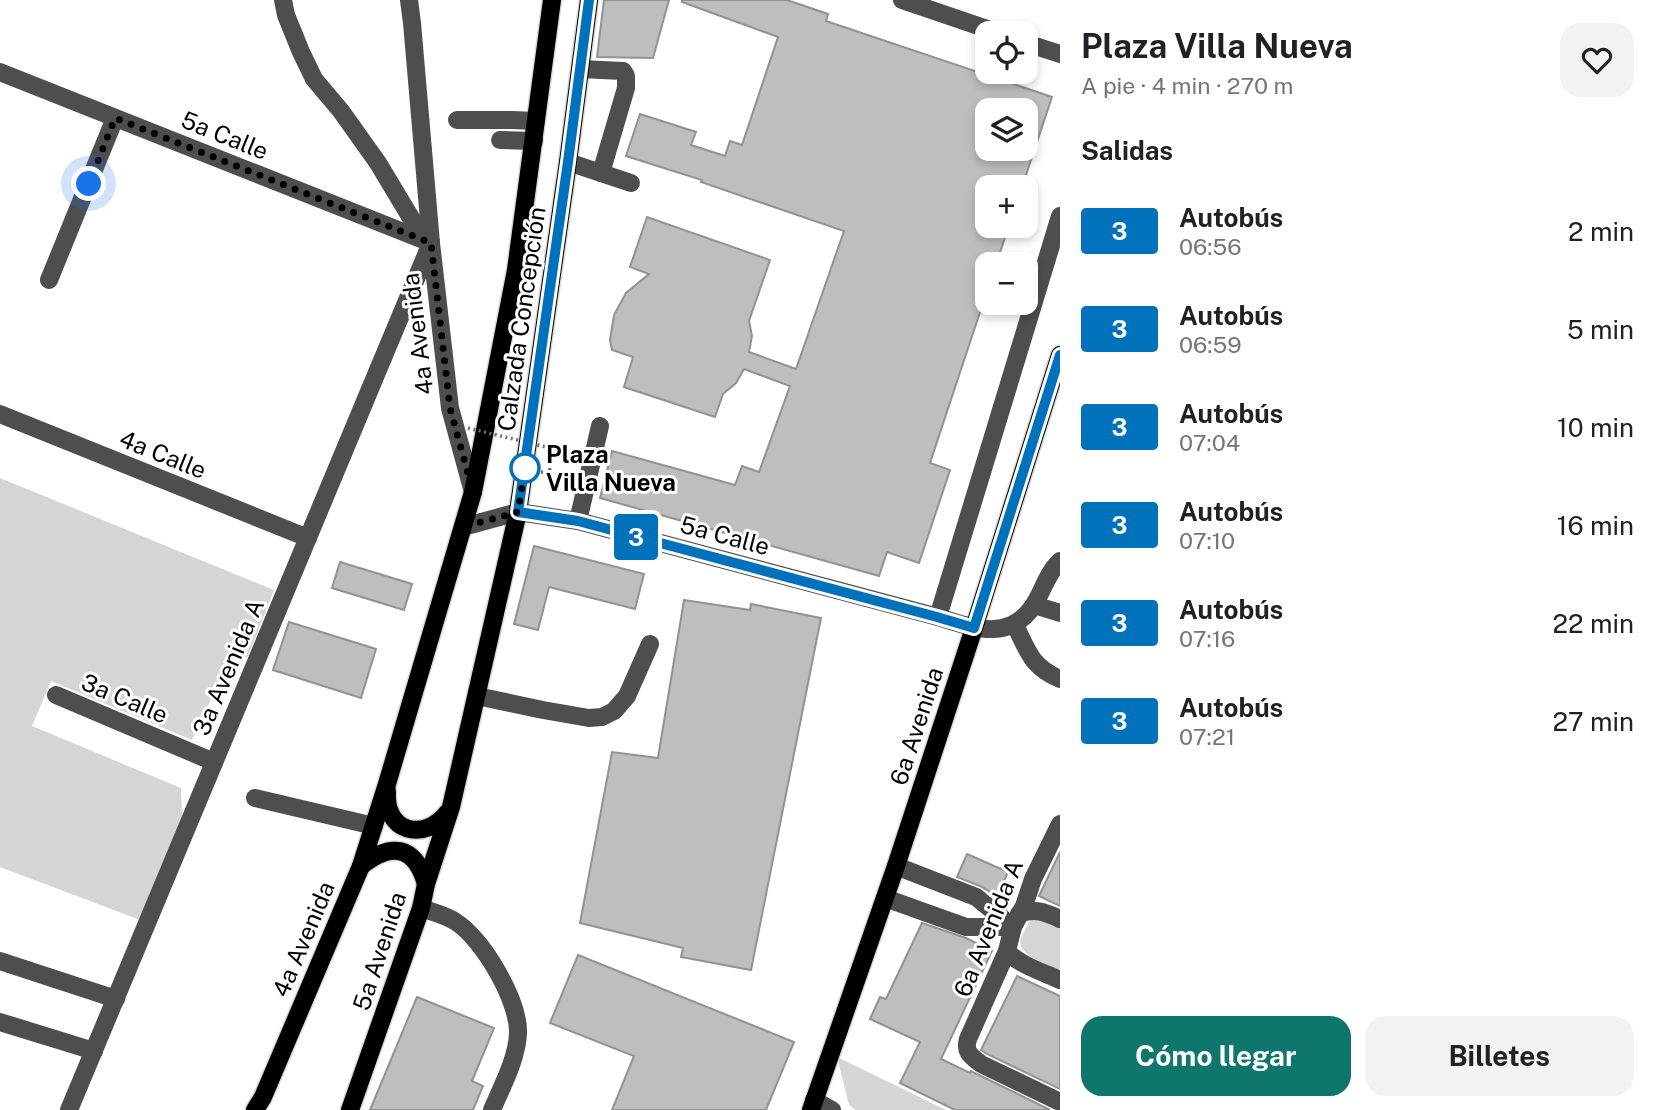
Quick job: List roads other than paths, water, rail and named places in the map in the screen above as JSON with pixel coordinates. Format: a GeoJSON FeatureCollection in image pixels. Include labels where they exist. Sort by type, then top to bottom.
{"type":"FeatureCollection","features":[{"type":"Feature","properties":{"kind":"main road","name":"Calzada Concepción"},"geometry":{"type":"LineString","coordinates":[[387,784],[473,492],[516,271],[552,0]]}},
{"type":"Feature","properties":{"kind":"main road","name":"Calzada Concepción"},"geometry":{"type":"LineString","coordinates":[[451,807],[518,512],[589,0]]}},
{"type":"Feature","properties":{"kind":"main road","name":"6a Avenida"},"geometry":{"type":"LineString","coordinates":[[812,1105],[896,866],[1056,383],[1060,355]]}},
{"type":"Feature","properties":{"kind":"main road"},"geometry":{"type":"LineString","coordinates":[[387,784],[388,811],[394,821],[403,827],[424,830],[434,826],[451,807]]}},
{"type":"Feature","properties":{"kind":"main road","name":"4a Avenida"},"geometry":{"type":"LineString","coordinates":[[255,1110],[263,1097],[360,866],[387,784]]}},
{"type":"Feature","properties":{"kind":"main road","name":"5a Avenida"},"geometry":{"type":"LineString","coordinates":[[350,1110],[421,908],[451,807]]}},
{"type":"Feature","properties":{"kind":"main road"},"geometry":{"type":"LineString","coordinates":[[360,866],[385,852],[404,853],[419,865],[426,884]]}},
{"type":"Feature","properties":{"kind":"street"},"geometry":{"type":"LineString","coordinates":[[283,0],[286,15],[314,79],[341,111],[378,163],[411,218],[431,243]]}},
{"type":"Feature","properties":{"kind":"street","name":"4a Avenida"},"geometry":{"type":"LineString","coordinates":[[409,0],[431,243],[450,408],[473,492]]}},
{"type":"Feature","properties":{"kind":"street"},"geometry":{"type":"LineString","coordinates":[[902,0],[975,25]]}},
{"type":"Feature","properties":{"kind":"street"},"geometry":{"type":"LineString","coordinates":[[1038,47],[1060,54]]}},
{"type":"Feature","properties":{"kind":"street"},"geometry":{"type":"LineString","coordinates":[[580,69],[623,71],[626,76],[626,88],[601,173]]}},
{"type":"Feature","properties":{"kind":"street","name":"5a Calle"},"geometry":{"type":"LineString","coordinates":[[0,72],[431,243]]}},
{"type":"Feature","properties":{"kind":"street"},"geometry":{"type":"LineString","coordinates":[[49,280],[115,118]]}},
{"type":"Feature","properties":{"kind":"street"},"geometry":{"type":"LineString","coordinates":[[457,120],[536,121]]}},
{"type":"Feature","properties":{"kind":"street"},"geometry":{"type":"LineString","coordinates":[[500,139],[534,141]]}},
{"type":"Feature","properties":{"kind":"street"},"geometry":{"type":"LineString","coordinates":[[568,162],[631,183]]}},
{"type":"Feature","properties":{"kind":"street"},"geometry":{"type":"LineString","coordinates":[[937,617],[1060,216]]}},
{"type":"Feature","properties":{"kind":"street","name":"3a Avenida A"},"geometry":{"type":"LineString","coordinates":[[69,1110],[431,243]]}},
{"type":"Feature","properties":{"kind":"street","name":"4a Calle"},"geometry":{"type":"LineString","coordinates":[[0,414],[308,538]]}},
{"type":"Feature","properties":{"kind":"street"},"geometry":{"type":"LineString","coordinates":[[578,521],[600,426]]}},
{"type":"Feature","properties":{"kind":"street","name":"5a Calle"},"geometry":{"type":"LineString","coordinates":[[463,527],[518,512],[578,521],[974,628],[998,629],[1015,625]]}},
{"type":"Feature","properties":{"kind":"street"},"geometry":{"type":"LineString","coordinates":[[1060,561],[1034,605],[1015,625],[1035,664],[1060,679]]}},
{"type":"Feature","properties":{"kind":"street"},"geometry":{"type":"LineString","coordinates":[[1034,605],[1060,613]]}},
{"type":"Feature","properties":{"kind":"street"},"geometry":{"type":"LineString","coordinates":[[477,696],[589,718],[603,717],[614,711],[627,696],[650,643]]}},
{"type":"Feature","properties":{"kind":"street","name":"3a Calle"},"geometry":{"type":"LineString","coordinates":[[56,695],[214,762]]}},
{"type":"Feature","properties":{"kind":"street"},"geometry":{"type":"LineString","coordinates":[[255,798],[374,825]]}},
{"type":"Feature","properties":{"kind":"street","name":"6a Avenida A"},"geometry":{"type":"LineString","coordinates":[[1060,824],[1037,869],[1016,920],[1007,951],[968,1039],[967,1052],[981,1064],[1060,1102]]}},
{"type":"Feature","properties":{"kind":"street"},"geometry":{"type":"LineString","coordinates":[[896,866],[976,897],[1016,920]]}},
{"type":"Feature","properties":{"kind":"street"},"geometry":{"type":"LineString","coordinates":[[885,898],[966,927],[1016,920],[1031,911],[1041,911],[1060,919]]}},
{"type":"Feature","properties":{"kind":"street"},"geometry":{"type":"LineString","coordinates":[[421,908],[455,921],[475,937],[494,966],[517,1017],[516,1050],[492,1110]]}},
{"type":"Feature","properties":{"kind":"street"},"geometry":{"type":"LineString","coordinates":[[1007,951],[1060,980]]}},
{"type":"Feature","properties":{"kind":"street"},"geometry":{"type":"LineString","coordinates":[[0,961],[116,999]]}},
{"type":"Feature","properties":{"kind":"street"},"geometry":{"type":"LineString","coordinates":[[0,1022],[94,1051]]}},
{"type":"Feature","properties":{"kind":"street"},"geometry":{"type":"LineString","coordinates":[[812,1105],[832,1110]]}},
{"type":"Feature","properties":{"kind":"place","name":"Plaza Villa Nueva"},"geometry":{"type":"Point","coordinates":[525,468]}}]}
